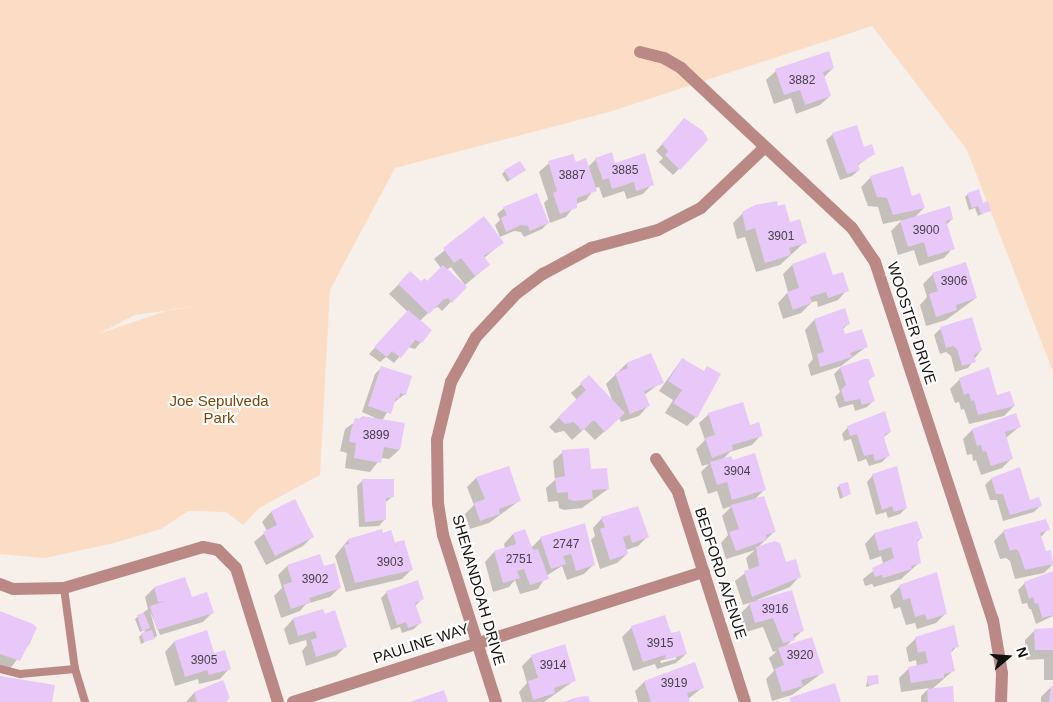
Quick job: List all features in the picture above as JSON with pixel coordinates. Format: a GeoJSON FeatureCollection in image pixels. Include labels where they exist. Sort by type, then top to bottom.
{"type":"FeatureCollection","features":[{"type":"Feature","properties":{"kind":"street","name":"WOOSTER DRIVE"},"geometry":{"type":"LineString","coordinates":[[640,52],[664,58],[681,68],[852,228],[874,262],[993,620],[1002,674],[1001,702]]}},
{"type":"Feature","properties":{"kind":"street","name":"SHENANDOAH DRIVE"},"geometry":{"type":"LineString","coordinates":[[496,702],[443,535],[438,504],[437,440],[451,382],[476,337],[516,294],[543,274],[592,248],[658,230],[701,208],[765,146]]}},
{"type":"Feature","properties":{"kind":"street","name":"BEDFORD AVENUE"},"geometry":{"type":"LineString","coordinates":[[656,459],[678,492],[745,702]]}},
{"type":"Feature","properties":{"kind":"street"},"geometry":{"type":"LineString","coordinates":[[0,584],[13,589],[64,588],[203,547],[218,550],[236,568],[278,702]]}},
{"type":"Feature","properties":{"kind":"street","name":"PAULINE WAY"},"geometry":{"type":"LineString","coordinates":[[293,702],[477,642],[704,572]]}},
{"type":"Feature","properties":{"kind":"lane"},"geometry":{"type":"LineString","coordinates":[[64,588],[75,669],[85,702]]}},
{"type":"Feature","properties":{"kind":"lane"},"geometry":{"type":"LineString","coordinates":[[0,669],[20,674],[75,669]]}},
{"type":"Feature","properties":{"kind":"green space","name":"Joe Sepulveda Park"},"geometry":{"type":"Polygon","coordinates":[[[0,0],[1053,0],[1053,372],[967,150],[872,26],[609,112],[395,168],[330,290],[320,475],[259,508],[243,525],[226,512],[188,511],[161,529],[114,543],[45,558],[0,554],[0,0]],[[168,310],[135,315],[98,334],[168,310]]]}},
{"type":"Feature","properties":{"kind":"building"},"geometry":{"type":"Polygon","coordinates":[[[829,51],[834,68],[823,72],[831,96],[805,105],[800,90],[784,95],[775,69],[829,51]]]}},
{"type":"Feature","properties":{"kind":"building"},"geometry":{"type":"Polygon","coordinates":[[[684,118],[703,131],[708,140],[680,170],[665,155],[668,151],[662,144],[684,118]]]}},
{"type":"Feature","properties":{"kind":"building"},"geometry":{"type":"Polygon","coordinates":[[[857,125],[864,147],[872,144],[875,154],[858,164],[860,170],[847,174],[832,133],[857,125]]]}},
{"type":"Feature","properties":{"kind":"building"},"geometry":{"type":"Polygon","coordinates":[[[612,152],[615,163],[645,153],[654,185],[636,191],[634,182],[612,189],[609,178],[603,180],[595,158],[612,152]]]}},
{"type":"Feature","properties":{"kind":"building"},"geometry":{"type":"Polygon","coordinates":[[[573,154],[576,162],[586,158],[597,191],[577,198],[577,208],[560,214],[553,193],[557,191],[548,161],[573,154]]]}},
{"type":"Feature","properties":{"kind":"building"},"geometry":{"type":"Polygon","coordinates":[[[520,161],[526,170],[510,180],[504,170],[520,161]]]}},
{"type":"Feature","properties":{"kind":"building"},"geometry":{"type":"Polygon","coordinates":[[[903,166],[912,196],[920,193],[925,208],[893,215],[887,198],[877,197],[870,176],[903,166]]]}},
{"type":"Feature","properties":{"kind":"building"},"geometry":{"type":"Polygon","coordinates":[[[979,189],[983,203],[988,201],[991,211],[981,214],[978,206],[972,208],[967,193],[979,189]]]}},
{"type":"Feature","properties":{"kind":"building"},"geometry":{"type":"Polygon","coordinates":[[[537,193],[549,223],[530,231],[528,226],[521,225],[506,232],[501,218],[507,215],[503,207],[537,193]]]}},
{"type":"Feature","properties":{"kind":"building"},"geometry":{"type":"Polygon","coordinates":[[[777,201],[778,206],[785,204],[790,222],[800,219],[807,243],[789,248],[791,255],[765,263],[755,228],[746,231],[742,212],[755,205],[777,201]]]}},
{"type":"Feature","properties":{"kind":"building"},"geometry":{"type":"Polygon","coordinates":[[[950,206],[953,219],[946,221],[955,249],[928,257],[924,242],[908,247],[900,221],[950,206]]]}},
{"type":"Feature","properties":{"kind":"building"},"geometry":{"type":"Polygon","coordinates":[[[484,216],[504,243],[484,256],[490,265],[475,276],[461,258],[454,263],[443,248],[484,216]]]}},
{"type":"Feature","properties":{"kind":"building"},"geometry":{"type":"Polygon","coordinates":[[[825,252],[833,275],[843,272],[849,291],[828,298],[826,292],[810,297],[812,303],[793,310],[787,292],[799,288],[792,264],[825,252]]]}},
{"type":"Feature","properties":{"kind":"building"},"geometry":{"type":"Polygon","coordinates":[[[966,262],[977,298],[956,305],[957,310],[936,317],[929,294],[938,291],[932,273],[966,262]]]}},
{"type":"Feature","properties":{"kind":"building"},"geometry":{"type":"Polygon","coordinates":[[[443,265],[467,287],[452,303],[448,298],[443,300],[429,314],[398,284],[410,271],[421,281],[425,278],[427,281],[443,265]]]}},
{"type":"Feature","properties":{"kind":"building"},"geometry":{"type":"Polygon","coordinates":[[[845,308],[850,324],[843,327],[845,334],[862,329],[868,347],[850,353],[852,357],[820,367],[817,354],[824,352],[814,319],[845,308]]]}},
{"type":"Feature","properties":{"kind":"building"},"geometry":{"type":"Polygon","coordinates":[[[408,310],[432,330],[422,343],[415,340],[401,358],[392,351],[387,357],[374,347],[408,310]]]}},
{"type":"Feature","properties":{"kind":"building"},"geometry":{"type":"Polygon","coordinates":[[[972,317],[982,350],[974,355],[976,362],[962,366],[957,349],[953,346],[946,348],[940,327],[972,317]]]}},
{"type":"Feature","properties":{"kind":"building"},"geometry":{"type":"Polygon","coordinates":[[[651,353],[664,383],[644,391],[650,406],[630,414],[615,373],[628,368],[626,363],[651,353]]]}},
{"type":"Feature","properties":{"kind":"building"},"geometry":{"type":"Polygon","coordinates":[[[682,358],[704,371],[707,366],[721,374],[697,418],[673,403],[682,390],[668,381],[682,358]]]}},
{"type":"Feature","properties":{"kind":"building"},"geometry":{"type":"Polygon","coordinates":[[[869,359],[875,376],[868,380],[875,401],[862,405],[860,399],[845,402],[841,390],[846,385],[840,367],[869,359]]]}},
{"type":"Feature","properties":{"kind":"building"},"geometry":{"type":"Polygon","coordinates":[[[381,366],[412,376],[406,395],[400,393],[399,399],[396,398],[391,414],[368,406],[381,366]]]}},
{"type":"Feature","properties":{"kind":"building"},"geometry":{"type":"Polygon","coordinates":[[[989,367],[997,395],[1010,391],[1015,406],[978,415],[974,400],[971,401],[969,393],[964,395],[959,378],[989,367]]]}},
{"type":"Feature","properties":{"kind":"building"},"geometry":{"type":"Polygon","coordinates":[[[589,375],[625,413],[605,432],[594,420],[582,431],[574,422],[565,424],[558,417],[586,390],[580,383],[589,375]]]}},
{"type":"Feature","properties":{"kind":"building"},"geometry":{"type":"Polygon","coordinates":[[[743,402],[750,425],[759,422],[763,436],[732,445],[733,450],[712,458],[705,438],[715,435],[708,413],[743,402]]]}},
{"type":"Feature","properties":{"kind":"building"},"geometry":{"type":"Polygon","coordinates":[[[885,411],[891,432],[885,434],[884,439],[890,456],[875,461],[873,454],[864,456],[857,434],[850,436],[847,426],[885,411]]]}},
{"type":"Feature","properties":{"kind":"building"},"geometry":{"type":"Polygon","coordinates":[[[1016,413],[1021,427],[1005,432],[1013,459],[991,466],[986,451],[983,452],[981,445],[977,446],[972,429],[1016,413]]]}},
{"type":"Feature","properties":{"kind":"building"},"geometry":{"type":"Polygon","coordinates":[[[362,416],[405,423],[400,450],[384,447],[381,463],[354,458],[356,443],[349,442],[351,430],[355,418],[361,419],[362,416]]]}},
{"type":"Feature","properties":{"kind":"building"},"geometry":{"type":"Polygon","coordinates":[[[589,448],[591,469],[607,468],[609,489],[592,490],[593,499],[574,501],[568,499],[568,492],[557,493],[555,478],[565,476],[562,450],[589,448]]]}},
{"type":"Feature","properties":{"kind":"building"},"geometry":{"type":"Polygon","coordinates":[[[755,453],[766,490],[732,500],[727,482],[717,485],[710,462],[731,456],[733,460],[755,453]]]}},
{"type":"Feature","properties":{"kind":"building"},"geometry":{"type":"Polygon","coordinates":[[[509,466],[521,501],[499,509],[500,514],[480,521],[474,503],[485,499],[476,477],[509,466]]]}},
{"type":"Feature","properties":{"kind":"building"},"geometry":{"type":"Polygon","coordinates":[[[897,466],[907,508],[894,512],[892,506],[882,510],[872,474],[897,466]]]}},
{"type":"Feature","properties":{"kind":"building"},"geometry":{"type":"Polygon","coordinates":[[[1020,467],[1030,500],[1039,497],[1042,506],[1010,515],[1003,494],[996,494],[991,478],[1020,467]]]}},
{"type":"Feature","properties":{"kind":"building"},"geometry":{"type":"Polygon","coordinates":[[[362,479],[394,479],[394,497],[386,498],[386,520],[365,522],[362,479]]]}},
{"type":"Feature","properties":{"kind":"building"},"geometry":{"type":"Polygon","coordinates":[[[848,482],[851,494],[843,497],[839,484],[848,482]]]}},
{"type":"Feature","properties":{"kind":"building"},"geometry":{"type":"Polygon","coordinates":[[[764,496],[776,532],[766,535],[767,540],[736,551],[729,532],[739,529],[731,505],[764,496]]]}},
{"type":"Feature","properties":{"kind":"building"},"geometry":{"type":"Polygon","coordinates":[[[295,499],[314,537],[275,556],[263,532],[277,525],[271,511],[295,499]]]}},
{"type":"Feature","properties":{"kind":"building"},"geometry":{"type":"Polygon","coordinates":[[[638,506],[649,537],[632,543],[630,535],[623,537],[628,554],[610,560],[600,529],[605,527],[601,517],[638,506]]]}},
{"type":"Feature","properties":{"kind":"building"},"geometry":{"type":"Polygon","coordinates":[[[1046,519],[1050,530],[1040,533],[1046,551],[1051,550],[1053,564],[1025,570],[1019,552],[1016,549],[1010,551],[1003,530],[1046,519]]]}},
{"type":"Feature","properties":{"kind":"building"},"geometry":{"type":"Polygon","coordinates":[[[917,521],[923,538],[917,540],[921,563],[911,566],[912,569],[883,578],[882,575],[875,577],[872,568],[894,558],[891,547],[879,551],[874,533],[917,521]]]}},
{"type":"Feature","properties":{"kind":"building"},"geometry":{"type":"Polygon","coordinates":[[[585,523],[595,565],[576,571],[571,554],[563,556],[566,564],[551,569],[540,537],[585,523]]]}},
{"type":"Feature","properties":{"kind":"building"},"geometry":{"type":"Polygon","coordinates":[[[382,529],[383,533],[391,530],[397,548],[396,542],[404,540],[413,570],[355,583],[344,545],[349,544],[348,539],[382,529]]]}},
{"type":"Feature","properties":{"kind":"building"},"geometry":{"type":"Polygon","coordinates":[[[525,529],[533,550],[538,549],[549,579],[530,585],[524,569],[517,571],[520,578],[503,583],[494,551],[516,544],[513,533],[525,529]]]}},
{"type":"Feature","properties":{"kind":"building"},"geometry":{"type":"Polygon","coordinates":[[[775,541],[780,543],[786,562],[796,559],[801,577],[752,597],[744,571],[759,566],[756,547],[775,541]]]}},
{"type":"Feature","properties":{"kind":"building"},"geometry":{"type":"Polygon","coordinates":[[[320,554],[324,566],[335,563],[341,588],[309,598],[311,602],[291,609],[283,585],[292,582],[287,565],[320,554]]]}},
{"type":"Feature","properties":{"kind":"building"},"geometry":{"type":"Polygon","coordinates":[[[1053,571],[1053,615],[1042,618],[1038,603],[1035,604],[1033,597],[1029,599],[1024,582],[1053,571]]]}},
{"type":"Feature","properties":{"kind":"building"},"geometry":{"type":"Polygon","coordinates":[[[937,572],[947,614],[927,620],[925,614],[915,617],[910,598],[903,600],[899,585],[937,572]]]}},
{"type":"Feature","properties":{"kind":"building"},"geometry":{"type":"Polygon","coordinates":[[[185,577],[192,597],[207,592],[214,613],[157,630],[150,606],[165,601],[158,602],[154,587],[185,577]]]}},
{"type":"Feature","properties":{"kind":"building"},"geometry":{"type":"Polygon","coordinates":[[[418,580],[424,599],[415,603],[422,623],[408,628],[406,622],[397,625],[386,591],[418,580]]]}},
{"type":"Feature","properties":{"kind":"building"},"geometry":{"type":"Polygon","coordinates":[[[792,590],[804,631],[793,634],[795,640],[783,643],[773,618],[755,623],[749,603],[792,590]]]}},
{"type":"Feature","properties":{"kind":"building"},"geometry":{"type":"Polygon","coordinates":[[[323,609],[325,614],[335,610],[347,647],[316,657],[311,640],[317,638],[315,631],[298,636],[293,618],[323,609]]]}},
{"type":"Feature","properties":{"kind":"building"},"geometry":{"type":"Polygon","coordinates":[[[0,611],[33,624],[37,628],[20,661],[0,654],[0,611]]]}},
{"type":"Feature","properties":{"kind":"building"},"geometry":{"type":"Polygon","coordinates":[[[144,613],[150,628],[142,631],[137,615],[144,613]]]}},
{"type":"Feature","properties":{"kind":"building"},"geometry":{"type":"Polygon","coordinates":[[[665,615],[671,633],[680,631],[687,654],[666,660],[665,655],[643,662],[631,626],[665,615]]]}},
{"type":"Feature","properties":{"kind":"building"},"geometry":{"type":"Polygon","coordinates":[[[954,625],[959,647],[953,648],[951,653],[955,671],[944,674],[944,678],[911,683],[908,667],[928,663],[925,651],[918,653],[915,637],[954,625]]]}},
{"type":"Feature","properties":{"kind":"building"},"geometry":{"type":"Polygon","coordinates":[[[1053,628],[1053,650],[1035,650],[1034,629],[1053,628]]]}},
{"type":"Feature","properties":{"kind":"building"},"geometry":{"type":"Polygon","coordinates":[[[152,630],[155,639],[144,642],[141,633],[152,630]]]}},
{"type":"Feature","properties":{"kind":"building"},"geometry":{"type":"Polygon","coordinates":[[[207,630],[214,653],[225,650],[231,669],[209,675],[207,670],[185,677],[174,641],[207,630]]]}},
{"type":"Feature","properties":{"kind":"building"},"geometry":{"type":"Polygon","coordinates":[[[812,637],[824,673],[801,680],[803,686],[782,692],[775,669],[784,665],[778,648],[812,637]]]}},
{"type":"Feature","properties":{"kind":"building"},"geometry":{"type":"Polygon","coordinates":[[[565,644],[576,681],[554,688],[555,693],[533,700],[528,681],[538,678],[531,655],[565,644]]]}},
{"type":"Feature","properties":{"kind":"building"},"geometry":{"type":"Polygon","coordinates":[[[695,662],[704,688],[687,693],[690,702],[651,702],[644,681],[695,662]]]}},
{"type":"Feature","properties":{"kind":"building"},"geometry":{"type":"Polygon","coordinates":[[[878,675],[879,684],[868,685],[867,676],[878,675]]]}},
{"type":"Feature","properties":{"kind":"building"},"geometry":{"type":"Polygon","coordinates":[[[0,676],[55,685],[52,702],[0,702],[0,676]]]}},
{"type":"Feature","properties":{"kind":"building"},"geometry":{"type":"Polygon","coordinates":[[[223,680],[230,698],[224,702],[197,702],[194,692],[223,680]]]}},
{"type":"Feature","properties":{"kind":"building"},"geometry":{"type":"Polygon","coordinates":[[[835,683],[841,702],[791,702],[789,698],[835,683]]]}},
{"type":"Feature","properties":{"kind":"building"},"geometry":{"type":"Polygon","coordinates":[[[953,686],[954,702],[928,702],[927,689],[953,686]]]}},
{"type":"Feature","properties":{"kind":"building"},"geometry":{"type":"Polygon","coordinates":[[[1051,686],[1053,686],[1053,702],[1049,702],[1051,686]]]}},
{"type":"Feature","properties":{"kind":"building"},"geometry":{"type":"Polygon","coordinates":[[[444,690],[448,702],[410,702],[444,690]]]}},
{"type":"Feature","properties":{"kind":"building"},"geometry":{"type":"Polygon","coordinates":[[[588,696],[590,702],[563,702],[578,697],[588,696]]]}}]}
